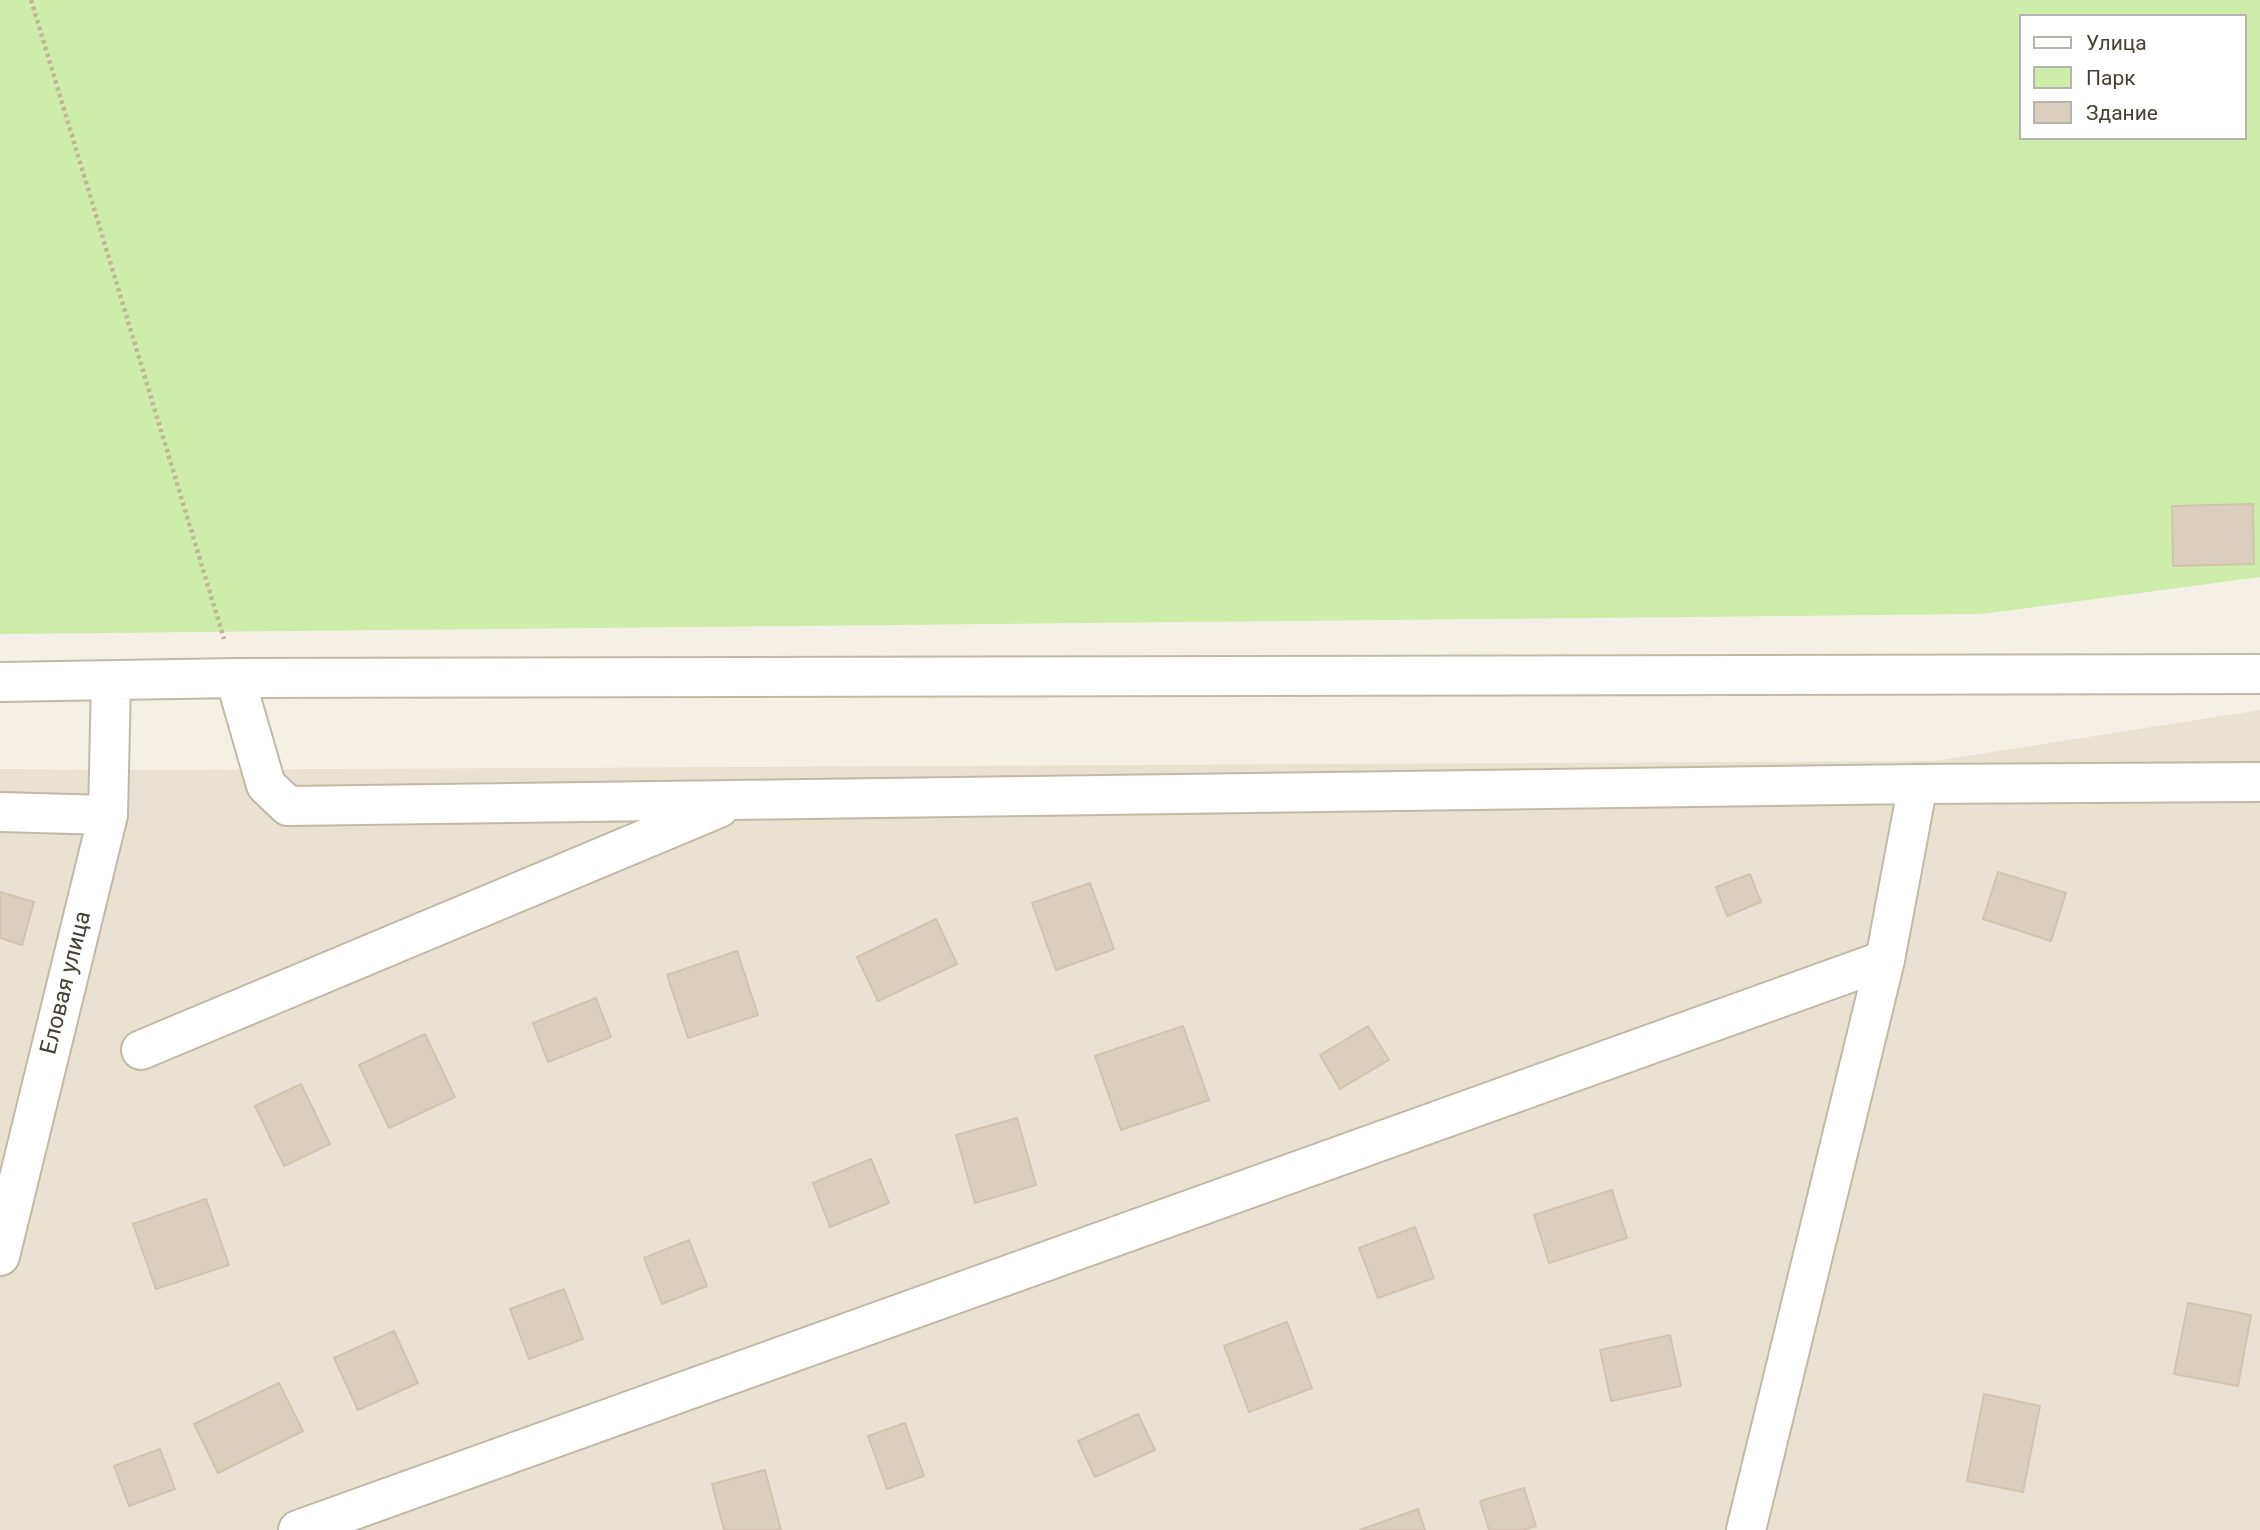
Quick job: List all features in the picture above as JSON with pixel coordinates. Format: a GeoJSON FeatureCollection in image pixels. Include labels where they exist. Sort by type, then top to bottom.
{"type":"FeatureCollection","features":[{"type":"Feature","properties":{"kind":"street"},"geometry":{"type":"LineString","coordinates":[[0,682],[235,678],[2260,674]]}},
{"type":"Feature","properties":{"kind":"street"},"geometry":{"type":"LineString","coordinates":[[235,678],[266,785],[288,806],[1918,784],[2260,782]]}},
{"type":"Feature","properties":{"kind":"street","name":"Еловая улица"},"geometry":{"type":"LineString","coordinates":[[0,1256],[108,814],[111,682]]}},
{"type":"Feature","properties":{"kind":"street"},"geometry":{"type":"LineString","coordinates":[[1746,1530],[1885,960],[1918,784]]}},
{"type":"Feature","properties":{"kind":"street"},"geometry":{"type":"LineString","coordinates":[[141,1050],[737,801]]}},
{"type":"Feature","properties":{"kind":"street"},"geometry":{"type":"LineString","coordinates":[[0,813],[108,814]]}},
{"type":"Feature","properties":{"kind":"street"},"geometry":{"type":"LineString","coordinates":[[298,1530],[1885,960]]}},
{"type":"Feature","properties":{"kind":"path"},"geometry":{"type":"LineString","coordinates":[[32,0],[235,678]]}},
{"type":"Feature","properties":{"kind":"shaded area"},"geometry":{"type":"Polygon","coordinates":[[[2260,710],[2260,1530],[0,1530],[0,769],[1935,761],[2260,710]]]}},
{"type":"Feature","properties":{"kind":"green space"},"geometry":{"type":"Polygon","coordinates":[[[0,0],[2260,0],[2260,577],[1982,614],[0,634],[0,0]]]}},
{"type":"Feature","properties":{"kind":"building"},"geometry":{"type":"Polygon","coordinates":[[[2253,504],[2254,564],[2173,566],[2172,506],[2253,504]]]}},
{"type":"Feature","properties":{"kind":"building"},"geometry":{"type":"Polygon","coordinates":[[[1998,872],[2066,893],[2051,941],[1983,919],[1998,872]]]}},
{"type":"Feature","properties":{"kind":"building"},"geometry":{"type":"Polygon","coordinates":[[[1750,874],[1761,902],[1727,916],[1716,887],[1750,874]]]}},
{"type":"Feature","properties":{"kind":"building"},"geometry":{"type":"Polygon","coordinates":[[[1090,883],[1114,949],[1056,970],[1032,903],[1090,883]]]}},
{"type":"Feature","properties":{"kind":"building"},"geometry":{"type":"Polygon","coordinates":[[[0,892],[34,902],[22,945],[0,938],[0,892]]]}},
{"type":"Feature","properties":{"kind":"building"},"geometry":{"type":"Polygon","coordinates":[[[936,919],[957,964],[878,1001],[857,957],[936,919]]]}},
{"type":"Feature","properties":{"kind":"building"},"geometry":{"type":"Polygon","coordinates":[[[737,951],[758,1015],[688,1038],[667,975],[737,951]]]}},
{"type":"Feature","properties":{"kind":"building"},"geometry":{"type":"Polygon","coordinates":[[[596,998],[611,1037],[548,1062],[533,1023],[596,998]]]}},
{"type":"Feature","properties":{"kind":"building"},"geometry":{"type":"Polygon","coordinates":[[[1183,1026],[1209,1100],[1121,1130],[1095,1056],[1183,1026]]]}},
{"type":"Feature","properties":{"kind":"building"},"geometry":{"type":"Polygon","coordinates":[[[1368,1026],[1389,1060],[1340,1089],[1320,1055],[1368,1026]]]}},
{"type":"Feature","properties":{"kind":"building"},"geometry":{"type":"Polygon","coordinates":[[[425,1034],[455,1097],[389,1128],[359,1065],[425,1034]]]}},
{"type":"Feature","properties":{"kind":"building"},"geometry":{"type":"Polygon","coordinates":[[[301,1084],[330,1144],[284,1166],[255,1106],[301,1084]]]}},
{"type":"Feature","properties":{"kind":"building"},"geometry":{"type":"Polygon","coordinates":[[[1017,1118],[1036,1185],[975,1203],[956,1135],[1017,1118]]]}},
{"type":"Feature","properties":{"kind":"building"},"geometry":{"type":"Polygon","coordinates":[[[871,1159],[889,1203],[830,1227],[813,1183],[871,1159]]]}},
{"type":"Feature","properties":{"kind":"building"},"geometry":{"type":"Polygon","coordinates":[[[1612,1190],[1627,1238],[1549,1263],[1534,1215],[1612,1190]]]}},
{"type":"Feature","properties":{"kind":"building"},"geometry":{"type":"Polygon","coordinates":[[[206,1199],[229,1265],[156,1289],[133,1224],[206,1199]]]}},
{"type":"Feature","properties":{"kind":"building"},"geometry":{"type":"Polygon","coordinates":[[[1415,1227],[1434,1278],[1378,1298],[1359,1248],[1415,1227]]]}},
{"type":"Feature","properties":{"kind":"building"},"geometry":{"type":"Polygon","coordinates":[[[689,1240],[707,1286],[662,1304],[644,1258],[689,1240]]]}},
{"type":"Feature","properties":{"kind":"building"},"geometry":{"type":"Polygon","coordinates":[[[564,1289],[583,1339],[529,1359],[510,1309],[564,1289]]]}},
{"type":"Feature","properties":{"kind":"building"},"geometry":{"type":"Polygon","coordinates":[[[2188,1303],[2251,1315],[2238,1386],[2174,1374],[2188,1303]]]}},
{"type":"Feature","properties":{"kind":"building"},"geometry":{"type":"Polygon","coordinates":[[[1287,1322],[1312,1388],[1249,1412],[1224,1346],[1287,1322]]]}},
{"type":"Feature","properties":{"kind":"building"},"geometry":{"type":"Polygon","coordinates":[[[394,1331],[418,1383],[358,1410],[334,1358],[394,1331]]]}},
{"type":"Feature","properties":{"kind":"building"},"geometry":{"type":"Polygon","coordinates":[[[1670,1335],[1681,1386],[1611,1401],[1600,1350],[1670,1335]]]}},
{"type":"Feature","properties":{"kind":"building"},"geometry":{"type":"Polygon","coordinates":[[[279,1383],[303,1431],[218,1473],[194,1424],[279,1383]]]}},
{"type":"Feature","properties":{"kind":"building"},"geometry":{"type":"Polygon","coordinates":[[[1984,1394],[2040,1406],[2023,1492],[1967,1481],[1984,1394]]]}},
{"type":"Feature","properties":{"kind":"building"},"geometry":{"type":"Polygon","coordinates":[[[1138,1414],[1155,1450],[1095,1477],[1078,1441],[1138,1414]]]}},
{"type":"Feature","properties":{"kind":"building"},"geometry":{"type":"Polygon","coordinates":[[[905,1423],[924,1476],[887,1489],[868,1436],[905,1423]]]}},
{"type":"Feature","properties":{"kind":"building"},"geometry":{"type":"Polygon","coordinates":[[[160,1449],[175,1489],[129,1506],[114,1466],[160,1449]]]}},
{"type":"Feature","properties":{"kind":"building"},"geometry":{"type":"Polygon","coordinates":[[[765,1470],[781,1530],[724,1530],[712,1484],[765,1470]]]}},
{"type":"Feature","properties":{"kind":"building"},"geometry":{"type":"Polygon","coordinates":[[[1524,1488],[1536,1526],[1523,1530],[1489,1530],[1480,1501],[1524,1488]]]}},
{"type":"Feature","properties":{"kind":"building"},"geometry":{"type":"Polygon","coordinates":[[[1418,1509],[1425,1530],[1360,1530],[1418,1509]]]}}]}
